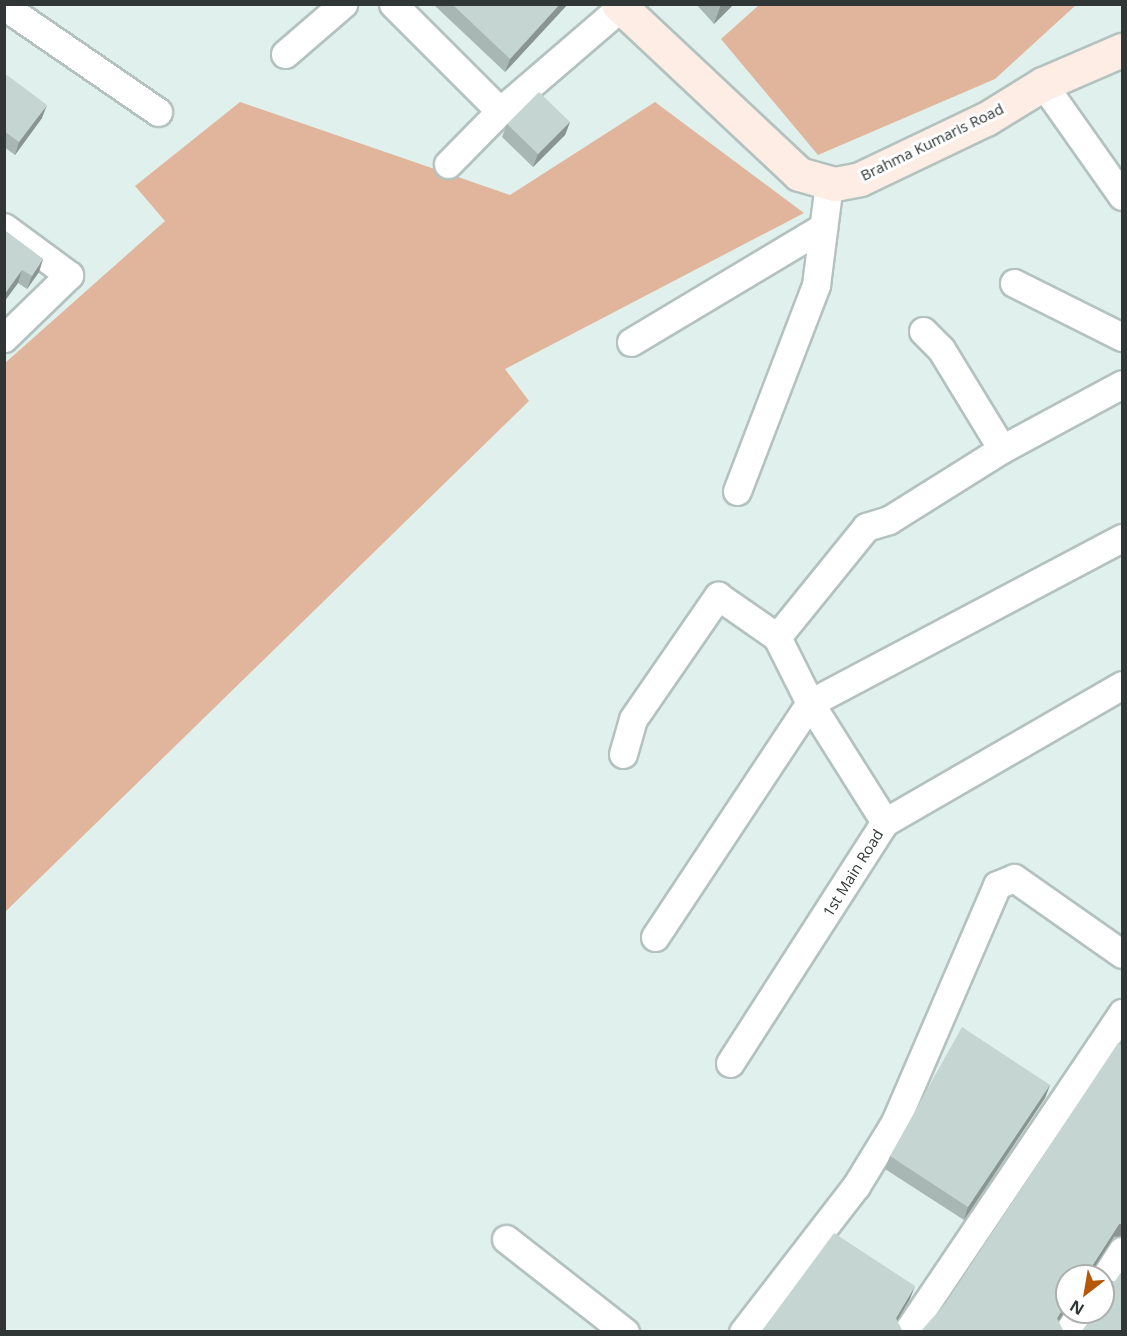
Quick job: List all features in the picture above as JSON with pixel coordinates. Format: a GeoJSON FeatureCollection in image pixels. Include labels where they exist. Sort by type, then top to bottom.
{"type":"FeatureCollection","features":[{"type":"Feature","properties":{"kind":"street"},"geometry":{"type":"LineString","coordinates":[[285,54],[344,4]]}},
{"type":"Feature","properties":{"kind":"street"},"geometry":{"type":"LineString","coordinates":[[393,4],[500,111]]}},
{"type":"Feature","properties":{"kind":"street"},"geometry":{"type":"LineString","coordinates":[[4,6],[158,112]]}},
{"type":"Feature","properties":{"kind":"street"},"geometry":{"type":"LineString","coordinates":[[448,164],[500,111],[619,6]]}},
{"type":"Feature","properties":{"kind":"street","name":"Brahma Kumaris Road"},"geometry":{"type":"LineString","coordinates":[[619,6],[799,174],[829,183],[860,179],[986,119],[1043,84],[1122,50]]}},
{"type":"Feature","properties":{"kind":"street"},"geometry":{"type":"LineString","coordinates":[[1043,84],[1122,194]]}},
{"type":"Feature","properties":{"kind":"street"},"geometry":{"type":"LineString","coordinates":[[737,491],[816,285],[829,183]]}},
{"type":"Feature","properties":{"kind":"street"},"geometry":{"type":"LineString","coordinates":[[4,226],[69,275],[4,338]]}},
{"type":"Feature","properties":{"kind":"street"},"geometry":{"type":"LineString","coordinates":[[631,342],[823,227]]}},
{"type":"Feature","properties":{"kind":"street"},"geometry":{"type":"LineString","coordinates":[[1014,283],[1122,337]]}},
{"type":"Feature","properties":{"kind":"street"},"geometry":{"type":"LineString","coordinates":[[923,331],[941,349],[1002,449]]}},
{"type":"Feature","properties":{"kind":"street"},"geometry":{"type":"LineString","coordinates":[[777,637],[866,526],[889,520],[1002,449],[1122,384]]}},
{"type":"Feature","properties":{"kind":"street"},"geometry":{"type":"LineString","coordinates":[[655,937],[810,703],[1122,538]]}},
{"type":"Feature","properties":{"kind":"street"},"geometry":{"type":"LineString","coordinates":[[623,754],[633,719],[718,596],[777,637],[810,703],[885,822]]}},
{"type":"Feature","properties":{"kind":"street","name":"1st Main Road"},"geometry":{"type":"LineString","coordinates":[[730,1063],[885,822],[1122,685]]}},
{"type":"Feature","properties":{"kind":"street"},"geometry":{"type":"LineString","coordinates":[[743,1332],[856,1186],[895,1122],[997,885],[1014,878],[1122,954]]}},
{"type":"Feature","properties":{"kind":"street"},"geometry":{"type":"LineString","coordinates":[[907,1332],[1118,1028]]}},
{"type":"Feature","properties":{"kind":"street"},"geometry":{"type":"LineString","coordinates":[[506,1239],[611,1327]]}},
{"type":"Feature","properties":{"kind":"street"},"geometry":{"type":"LineString","coordinates":[[1113,1264],[1122,1251]]}},
{"type":"Feature","properties":{"kind":"shaded area"},"geometry":{"type":"Polygon","coordinates":[[[759,5],[1076,5],[995,79],[818,155],[721,39],[759,5]]]}},
{"type":"Feature","properties":{"kind":"shaded area"},"geometry":{"type":"Polygon","coordinates":[[[240,102],[510,195],[655,102],[804,213],[505,369],[529,401],[5,912],[5,363],[165,221],[135,186],[240,102]]]}},
{"type":"Feature","properties":{"kind":"building"},"geometry":{"type":"Polygon","coordinates":[[[452,4],[560,4],[510,59],[452,4]]]}},
{"type":"Feature","properties":{"kind":"building"},"geometry":{"type":"Polygon","coordinates":[[[7,75],[47,105],[19,142],[4,131],[4,79],[7,75]]]}},
{"type":"Feature","properties":{"kind":"building"},"geometry":{"type":"Polygon","coordinates":[[[539,92],[570,122],[538,154],[507,124],[539,92]]]}},
{"type":"Feature","properties":{"kind":"building"},"geometry":{"type":"Polygon","coordinates":[[[4,230],[43,259],[32,276],[22,270],[4,295],[4,230]]]}},
{"type":"Feature","properties":{"kind":"building"},"geometry":{"type":"Polygon","coordinates":[[[962,1027],[1050,1085],[968,1207],[890,1156],[962,1027]]]}},
{"type":"Feature","properties":{"kind":"building"},"geometry":{"type":"Polygon","coordinates":[[[1118,1043],[1122,1046],[1122,1224],[1119,1224],[1093,1264],[1055,1264],[1055,1324],[1060,1324],[1064,1332],[920,1332],[945,1304],[1118,1043]]]}},
{"type":"Feature","properties":{"kind":"building"},"geometry":{"type":"Polygon","coordinates":[[[834,1233],[915,1286],[896,1318],[903,1332],[761,1332],[834,1233]]]}},
{"type":"Feature","properties":{"kind":"building"},"geometry":{"type":"Polygon","coordinates":[[[1122,1271],[1122,1332],[1081,1332],[1087,1324],[1115,1324],[1115,1281],[1122,1271]]]}}]}
